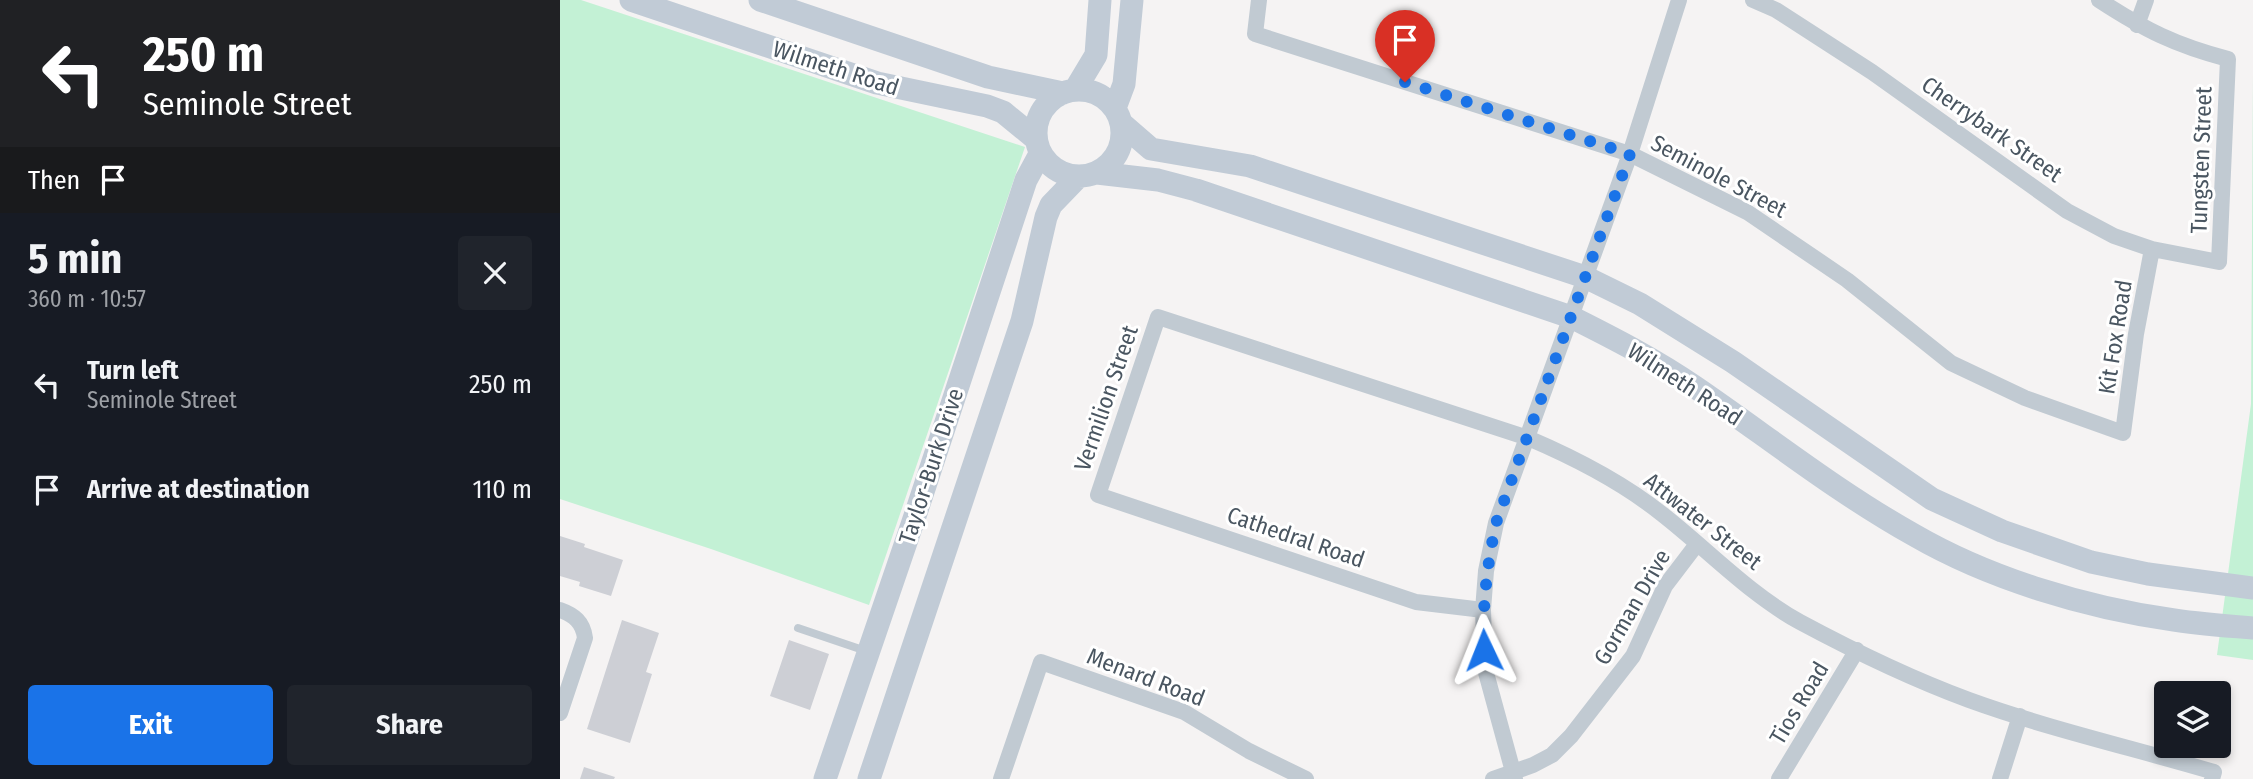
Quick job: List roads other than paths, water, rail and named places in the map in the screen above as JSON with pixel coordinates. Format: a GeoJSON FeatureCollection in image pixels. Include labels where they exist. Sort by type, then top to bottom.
{"type":"FeatureCollection","features":[{"type":"Feature","properties":{"kind":"street","name":"Wilmeth Road"},"geometry":{"type":"LineString","coordinates":[[631,0],[877,83],[988,106],[1003,112],[1038,146]]}},
{"type":"Feature","properties":{"kind":"street","name":"Wilmeth Road"},"geometry":{"type":"LineString","coordinates":[[760,0],[988,77],[1069,91]]}},
{"type":"Feature","properties":{"kind":"street"},"geometry":{"type":"LineString","coordinates":[[1100,0],[1096,55],[1069,91],[1051,100],[1041,111],[1036,125],[1038,146],[1056,170],[1088,175],[1116,157],[1121,146],[1118,116],[1124,84],[1132,0]]}},
{"type":"Feature","properties":{"kind":"street","name":"Seminole Street"},"geometry":{"type":"LineString","coordinates":[[1259,0],[1255,34],[1630,154],[1747,212],[1847,280],[1951,363],[2025,398],[2123,433]]}},
{"type":"Feature","properties":{"kind":"street"},"geometry":{"type":"LineString","coordinates":[[1493,779],[1514,776],[1485,669],[1483,610],[1486,571],[1496,523],[1630,154],[1679,0]]}},
{"type":"Feature","properties":{"kind":"street","name":"Cherrybark Street"},"geometry":{"type":"LineString","coordinates":[[1753,0],[1776,9],[1872,72],[2067,211],[2114,236],[2152,249],[2219,262]]}},
{"type":"Feature","properties":{"kind":"street"},"geometry":{"type":"LineString","coordinates":[[2099,0],[2137,25],[2146,0]]}},
{"type":"Feature","properties":{"kind":"street","name":"Tungsten Street"},"geometry":{"type":"LineString","coordinates":[[2137,25],[2182,47],[2228,59],[2219,262]]}},
{"type":"Feature","properties":{"kind":"street"},"geometry":{"type":"LineString","coordinates":[[1069,91],[1097,94],[1118,116]]}},
{"type":"Feature","properties":{"kind":"street","name":"Wilmeth Road"},"geometry":{"type":"LineString","coordinates":[[1118,116],[1152,149],[1250,166],[1585,277],[1640,304],[1732,362],[1933,499],[2001,531],[2091,562],[2148,574],[2253,588]]}},
{"type":"Feature","properties":{"kind":"street","name":"Taylor-Burk Drive"},"geometry":{"type":"LineString","coordinates":[[825,779],[1038,146]]}},
{"type":"Feature","properties":{"kind":"street","name":"Wilmeth Road"},"geometry":{"type":"LineString","coordinates":[[1088,175],[1158,180],[1196,190],[1571,317],[1629,346],[1693,386],[1852,497],[1905,530],[1996,574],[2092,604],[2173,620],[2253,628]]}},
{"type":"Feature","properties":{"kind":"street","name":"Taylor-Burk Drive"},"geometry":{"type":"LineString","coordinates":[[869,779],[1022,321],[1046,216],[1051,205],[1088,175]]}},
{"type":"Feature","properties":{"kind":"street","name":"Kit Fox Road"},"geometry":{"type":"LineString","coordinates":[[2123,433],[2136,334],[2152,249]]}},
{"type":"Feature","properties":{"kind":"street","name":"Attwater Street"},"geometry":{"type":"LineString","coordinates":[[1158,317],[1528,438],[1557,450],[1661,513],[1760,594],[1798,621],[1931,685],[2020,716],[2213,775]]}},
{"type":"Feature","properties":{"kind":"street","name":"Vermilion Street"},"geometry":{"type":"LineString","coordinates":[[1098,495],[1158,317]]}},
{"type":"Feature","properties":{"kind":"street","name":"Cathedral Road"},"geometry":{"type":"LineString","coordinates":[[1098,495],[1416,602],[1483,610]]}},
{"type":"Feature","properties":{"kind":"street","name":"Gorman Drive"},"geometry":{"type":"LineString","coordinates":[[1514,776],[1552,755],[1615,682],[1633,656],[1665,586],[1698,544]]}},
{"type":"Feature","properties":{"kind":"street"},"geometry":{"type":"LineString","coordinates":[[560,610],[574,617],[582,626],[584,642],[560,713]]}},
{"type":"Feature","properties":{"kind":"street","name":"Tios Road"},"geometry":{"type":"LineString","coordinates":[[1779,779],[1857,650]]}},
{"type":"Feature","properties":{"kind":"street","name":"Menard Road"},"geometry":{"type":"LineString","coordinates":[[1001,779],[1041,662],[1184,712],[1248,751],[1306,779]]}},
{"type":"Feature","properties":{"kind":"street"},"geometry":{"type":"LineString","coordinates":[[2000,779],[2020,716]]}},
{"type":"Feature","properties":{"kind":"lane"},"geometry":{"type":"LineString","coordinates":[[798,628],[868,652]]}}]}
